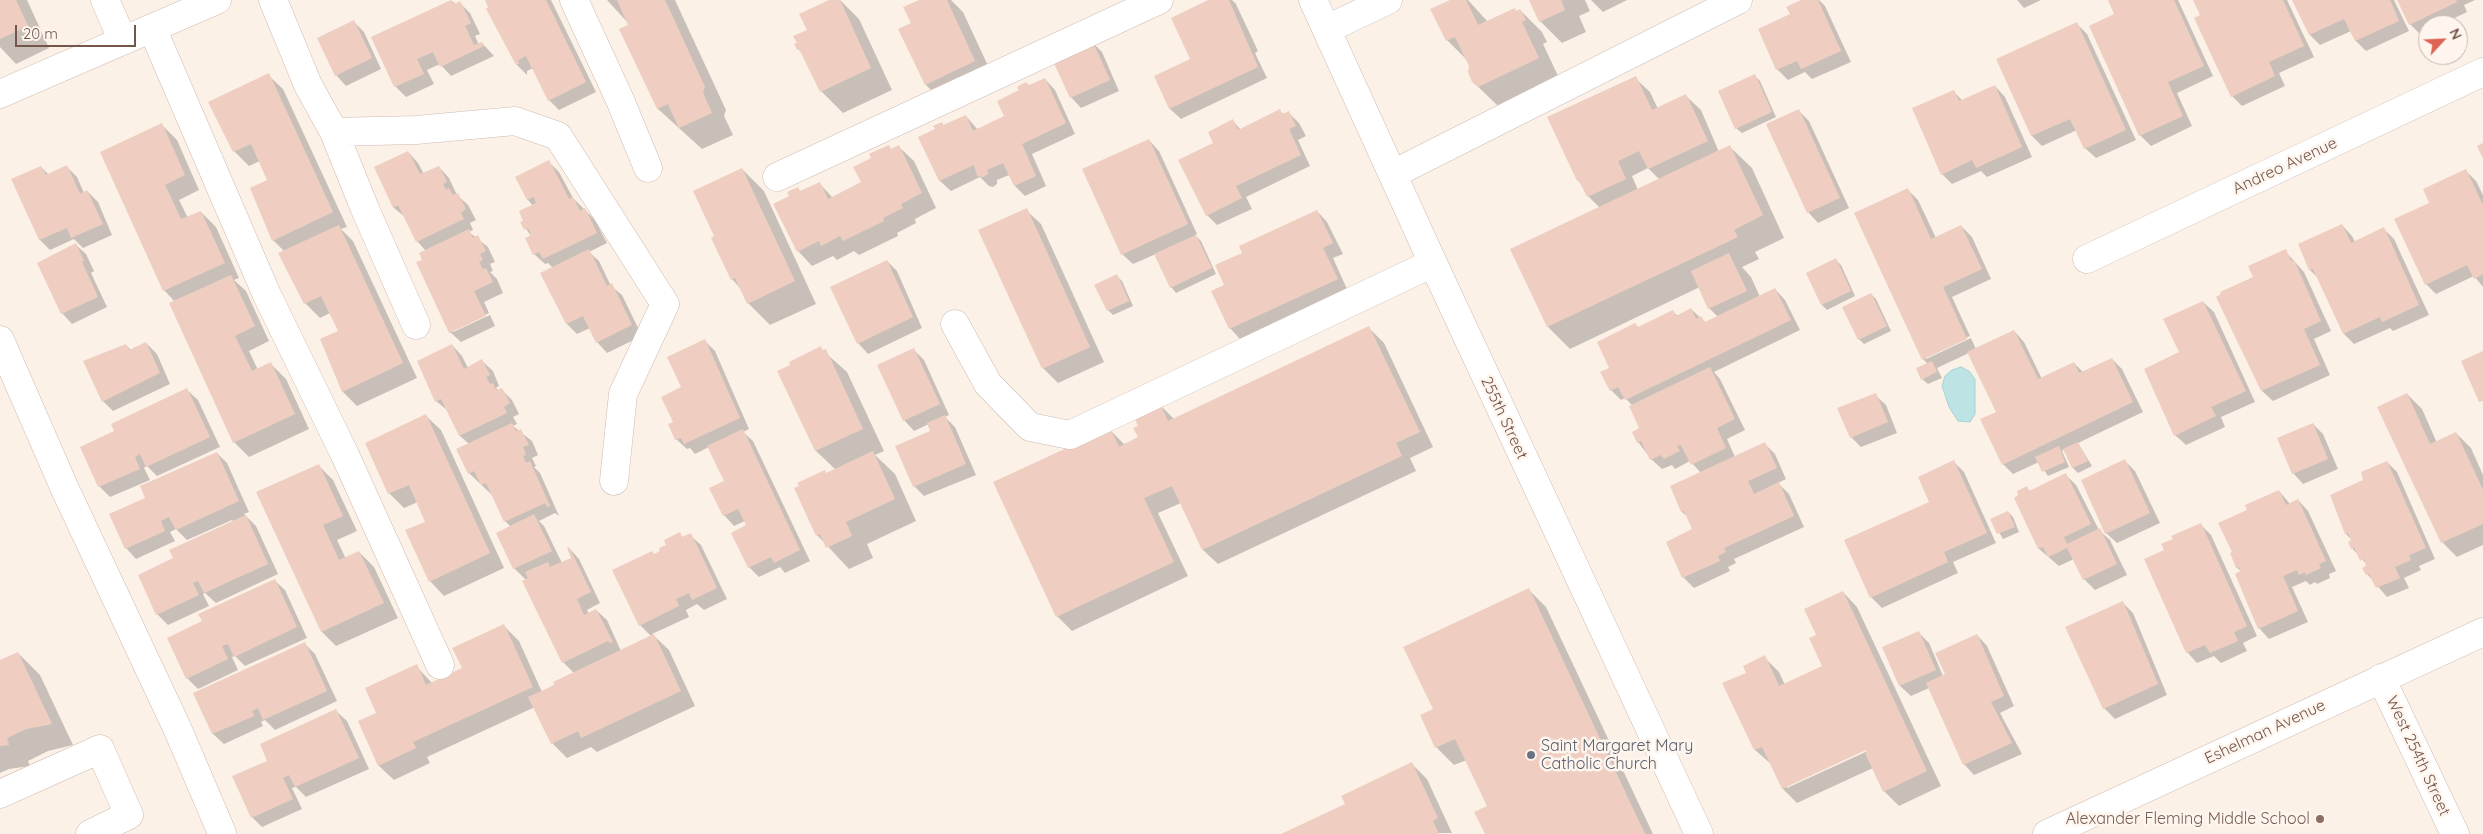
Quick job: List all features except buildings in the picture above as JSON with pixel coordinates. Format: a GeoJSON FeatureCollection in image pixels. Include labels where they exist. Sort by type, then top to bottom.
{"type":"FeatureCollection","features":[{"type":"Feature","properties":{"kind":"street"},"geometry":{"type":"LineString","coordinates":[[104,0],[123,41]]}},
{"type":"Feature","properties":{"kind":"street"},"geometry":{"type":"LineString","coordinates":[[0,94],[217,0]]}},
{"type":"Feature","properties":{"kind":"street"},"geometry":{"type":"LineString","coordinates":[[273,0],[308,85],[334,132],[416,325]]}},
{"type":"Feature","properties":{"kind":"street"},"geometry":{"type":"LineString","coordinates":[[574,0],[620,100],[648,168]]}},
{"type":"Feature","properties":{"kind":"street"},"geometry":{"type":"LineString","coordinates":[[777,177],[1159,0]]}},
{"type":"Feature","properties":{"kind":"street","name":"255th Street"},"geometry":{"type":"LineString","coordinates":[[1313,0],[1433,263],[1699,834]]}},
{"type":"Feature","properties":{"kind":"street"},"geometry":{"type":"LineString","coordinates":[[1326,28],[1388,0]]}},
{"type":"Feature","properties":{"kind":"street"},"geometry":{"type":"LineString","coordinates":[[1393,174],[1738,0]]}},
{"type":"Feature","properties":{"kind":"street"},"geometry":{"type":"LineString","coordinates":[[152,28],[268,295],[345,455],[440,665]]}},
{"type":"Feature","properties":{"kind":"street","name":"Andreo Avenue"},"geometry":{"type":"LineString","coordinates":[[2087,259],[2483,72]]}},
{"type":"Feature","properties":{"kind":"street"},"geometry":{"type":"LineString","coordinates":[[334,132],[416,130],[515,122],[558,136],[665,304],[623,394],[614,481]]}},
{"type":"Feature","properties":{"kind":"street"},"geometry":{"type":"LineString","coordinates":[[955,324],[988,384],[1030,427],[1070,435],[1433,263]]}},
{"type":"Feature","properties":{"kind":"street"},"geometry":{"type":"LineString","coordinates":[[0,340],[64,488],[178,730],[222,833]]}},
{"type":"Feature","properties":{"kind":"street","name":"Eshelman Avenue"},"geometry":{"type":"LineString","coordinates":[[2047,834],[2483,632]]}},
{"type":"Feature","properties":{"kind":"street","name":"West 254th Street"},"geometry":{"type":"LineString","coordinates":[[2381,678],[2455,834]]}},
{"type":"Feature","properties":{"kind":"street"},"geometry":{"type":"LineString","coordinates":[[0,794],[100,749],[129,816],[90,834]]}},
{"type":"Feature","properties":{"kind":"water"},"geometry":{"type":"Polygon","coordinates":[[[1961,367],[1969,371],[1975,379],[1975,414],[1970,422],[1958,421],[1949,407],[1942,386],[1945,376],[1952,370],[1961,367]]]}},
{"type":"Feature","properties":{"kind":"place","name":"Saint Margaret Mary Catholic Church"},"geometry":{"type":"Point","coordinates":[1531,755]}},
{"type":"Feature","properties":{"kind":"place","name":"Alexander Fleming Middle School"},"geometry":{"type":"Point","coordinates":[2320,819]}}]}
